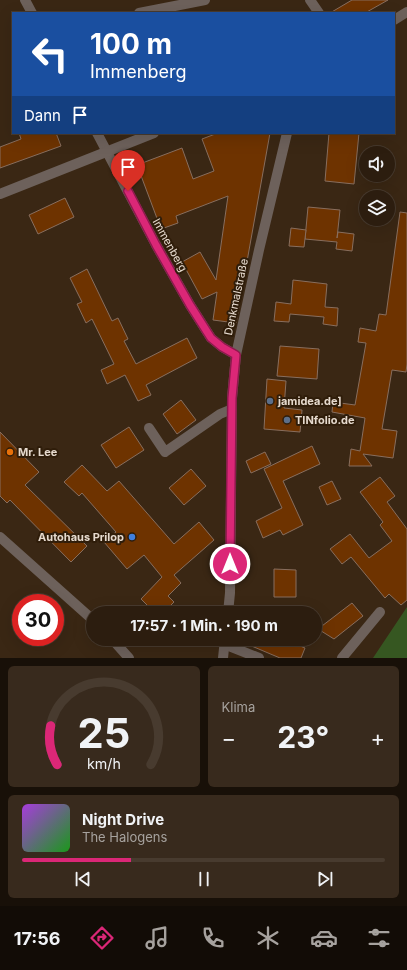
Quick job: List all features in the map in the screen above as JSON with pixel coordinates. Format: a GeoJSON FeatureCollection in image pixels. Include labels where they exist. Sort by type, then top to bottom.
{"type":"FeatureCollection","features":[{"type":"Feature","properties":{"kind":"street"},"geometry":{"type":"LineString","coordinates":[[25,0],[31,12]]}},
{"type":"Feature","properties":{"kind":"street"},"geometry":{"type":"LineString","coordinates":[[144,12],[205,0]]}},
{"type":"Feature","properties":{"kind":"street"},"geometry":{"type":"LineString","coordinates":[[310,0],[318,12]]}},
{"type":"Feature","properties":{"kind":"street"},"geometry":{"type":"LineString","coordinates":[[395,19],[407,12]]}},
{"type":"Feature","properties":{"kind":"street","name":"Immenberg"},"geometry":{"type":"LineString","coordinates":[[98,134],[156,245],[190,305],[211,338],[222,347],[236,355]]}},
{"type":"Feature","properties":{"kind":"street"},"geometry":{"type":"LineString","coordinates":[[0,194],[151,134]]}},
{"type":"Feature","properties":{"kind":"street","name":"Denkmalstraße"},"geometry":{"type":"LineString","coordinates":[[229,606],[232,409],[236,355],[287,134]]}},
{"type":"Feature","properties":{"kind":"street"},"geometry":{"type":"LineString","coordinates":[[149,428],[165,452],[220,414],[232,409]]}},
{"type":"Feature","properties":{"kind":"street"},"geometry":{"type":"LineString","coordinates":[[0,537],[86,614]]}},
{"type":"Feature","properties":{"kind":"street"},"geometry":{"type":"LineString","coordinates":[[342,658],[380,612]]}},
{"type":"Feature","properties":{"kind":"street"},"geometry":{"type":"LineString","coordinates":[[118,646],[129,658]]}},
{"type":"Feature","properties":{"kind":"street"},"geometry":{"type":"LineString","coordinates":[[223,658],[224,646]]}},
{"type":"Feature","properties":{"kind":"street"},"geometry":{"type":"LineString","coordinates":[[234,646],[259,658]]}},
{"type":"Feature","properties":{"kind":"green space"},"geometry":{"type":"Polygon","coordinates":[[[407,607],[407,658],[373,658],[407,607]]]}},
{"type":"Feature","properties":{"kind":"building"},"geometry":{"type":"Polygon","coordinates":[[[352,0],[388,0],[367,12],[332,12],[352,0]]]}},
{"type":"Feature","properties":{"kind":"building"},"geometry":{"type":"Polygon","coordinates":[[[19,134],[56,134],[61,146],[0,168],[0,147],[21,139],[19,134]]]}},
{"type":"Feature","properties":{"kind":"building"},"geometry":{"type":"Polygon","coordinates":[[[215,134],[270,134],[236,323],[213,320],[217,292],[202,299],[182,262],[200,252],[216,280],[228,196],[176,216],[178,223],[161,229],[137,165],[182,148],[193,179],[214,171],[202,139],[215,134]]]}},
{"type":"Feature","properties":{"kind":"building"},"geometry":{"type":"Polygon","coordinates":[[[329,134],[359,134],[354,184],[325,181],[329,134]]]}},
{"type":"Feature","properties":{"kind":"building"},"geometry":{"type":"Polygon","coordinates":[[[65,198],[74,217],[38,234],[29,215],[65,198]]]}},
{"type":"Feature","properties":{"kind":"building"},"geometry":{"type":"Polygon","coordinates":[[[308,207],[340,210],[337,238],[338,232],[354,234],[352,251],[336,249],[337,242],[305,239],[308,207]]]}},
{"type":"Feature","properties":{"kind":"building"},"geometry":{"type":"Polygon","coordinates":[[[400,212],[407,213],[407,364],[406,372],[392,370],[382,429],[397,431],[393,458],[363,454],[372,466],[349,466],[351,449],[360,451],[365,418],[332,412],[333,402],[355,405],[366,343],[358,342],[360,328],[376,331],[379,314],[386,315],[400,212]]]}},
{"type":"Feature","properties":{"kind":"building"},"geometry":{"type":"Polygon","coordinates":[[[291,228],[306,230],[304,247],[289,246],[291,228]]]}},
{"type":"Feature","properties":{"kind":"building"},"geometry":{"type":"Polygon","coordinates":[[[87,269],[112,321],[118,318],[128,339],[124,341],[136,364],[187,338],[197,358],[146,385],[151,395],[138,401],[125,375],[107,384],[101,370],[114,364],[92,319],[86,323],[77,304],[82,302],[70,278],[87,269]]]}},
{"type":"Feature","properties":{"kind":"building"},"geometry":{"type":"Polygon","coordinates":[[[293,280],[327,284],[325,307],[338,308],[337,326],[323,324],[324,317],[290,314],[289,322],[274,321],[276,302],[291,304],[293,280]]]}},
{"type":"Feature","properties":{"kind":"building"},"geometry":{"type":"Polygon","coordinates":[[[280,346],[319,349],[317,379],[277,376],[280,346]]]}},
{"type":"Feature","properties":{"kind":"building"},"geometry":{"type":"Polygon","coordinates":[[[267,379],[286,381],[284,408],[302,410],[300,432],[264,429],[267,379]]]}},
{"type":"Feature","properties":{"kind":"building"},"geometry":{"type":"Polygon","coordinates":[[[181,400],[196,420],[177,434],[163,414],[181,400]]]}},
{"type":"Feature","properties":{"kind":"building"},"geometry":{"type":"Polygon","coordinates":[[[129,427],[144,450],[116,468],[101,445],[129,427]]]}},
{"type":"Feature","properties":{"kind":"building"},"geometry":{"type":"Polygon","coordinates":[[[0,432],[39,472],[25,485],[87,546],[71,562],[10,500],[7,503],[0,496],[0,432]]]}},
{"type":"Feature","properties":{"kind":"building"},"geometry":{"type":"Polygon","coordinates":[[[312,446],[320,464],[283,481],[303,525],[283,535],[280,530],[263,538],[256,521],[282,508],[264,469],[312,446]]]}},
{"type":"Feature","properties":{"kind":"building"},"geometry":{"type":"Polygon","coordinates":[[[265,452],[271,464],[251,473],[246,461],[265,452]]]}},
{"type":"Feature","properties":{"kind":"building"},"geometry":{"type":"Polygon","coordinates":[[[82,465],[107,491],[119,481],[174,544],[199,522],[214,540],[174,575],[181,583],[168,596],[174,602],[170,606],[148,606],[141,599],[162,577],[144,555],[127,569],[104,542],[116,532],[82,493],[79,496],[64,482],[82,465]]]}},
{"type":"Feature","properties":{"kind":"building"},"geometry":{"type":"Polygon","coordinates":[[[191,469],[206,486],[184,505],[169,488],[191,469]]]}},
{"type":"Feature","properties":{"kind":"building"},"geometry":{"type":"Polygon","coordinates":[[[380,477],[395,496],[387,502],[407,529],[407,600],[401,605],[389,594],[385,598],[351,557],[342,564],[330,549],[350,534],[369,558],[392,541],[380,525],[383,522],[360,492],[380,477]]]}},
{"type":"Feature","properties":{"kind":"building"},"geometry":{"type":"Polygon","coordinates":[[[332,481],[341,499],[327,505],[319,487],[332,481]]]}},
{"type":"Feature","properties":{"kind":"building"},"geometry":{"type":"Polygon","coordinates":[[[274,569],[296,570],[296,597],[274,597],[274,569]]]}},
{"type":"Feature","properties":{"kind":"building"},"geometry":{"type":"Polygon","coordinates":[[[352,603],[363,616],[334,639],[322,632],[322,626],[352,603]]]}},
{"type":"Feature","properties":{"kind":"building"},"geometry":{"type":"Polygon","coordinates":[[[252,646],[300,646],[305,648],[301,658],[280,658],[252,646]]]}},
{"type":"Feature","properties":{"kind":"place","name":"jamidea.de]"},"geometry":{"type":"Point","coordinates":[270,401]}},
{"type":"Feature","properties":{"kind":"place","name":"TINfolio.de"},"geometry":{"type":"Point","coordinates":[287,420]}},
{"type":"Feature","properties":{"kind":"place","name":"Mr. Lee"},"geometry":{"type":"Point","coordinates":[10,452]}},
{"type":"Feature","properties":{"kind":"place","name":"Autohaus Prilop"},"geometry":{"type":"Point","coordinates":[132,537]}},
{"type":"Feature","properties":{"kind":"route"},"geometry":{"type":"LineString","coordinates":[[128,191],[156,245],[190,305],[211,338],[222,347],[236,355],[232,398],[230,564]]}}]}
